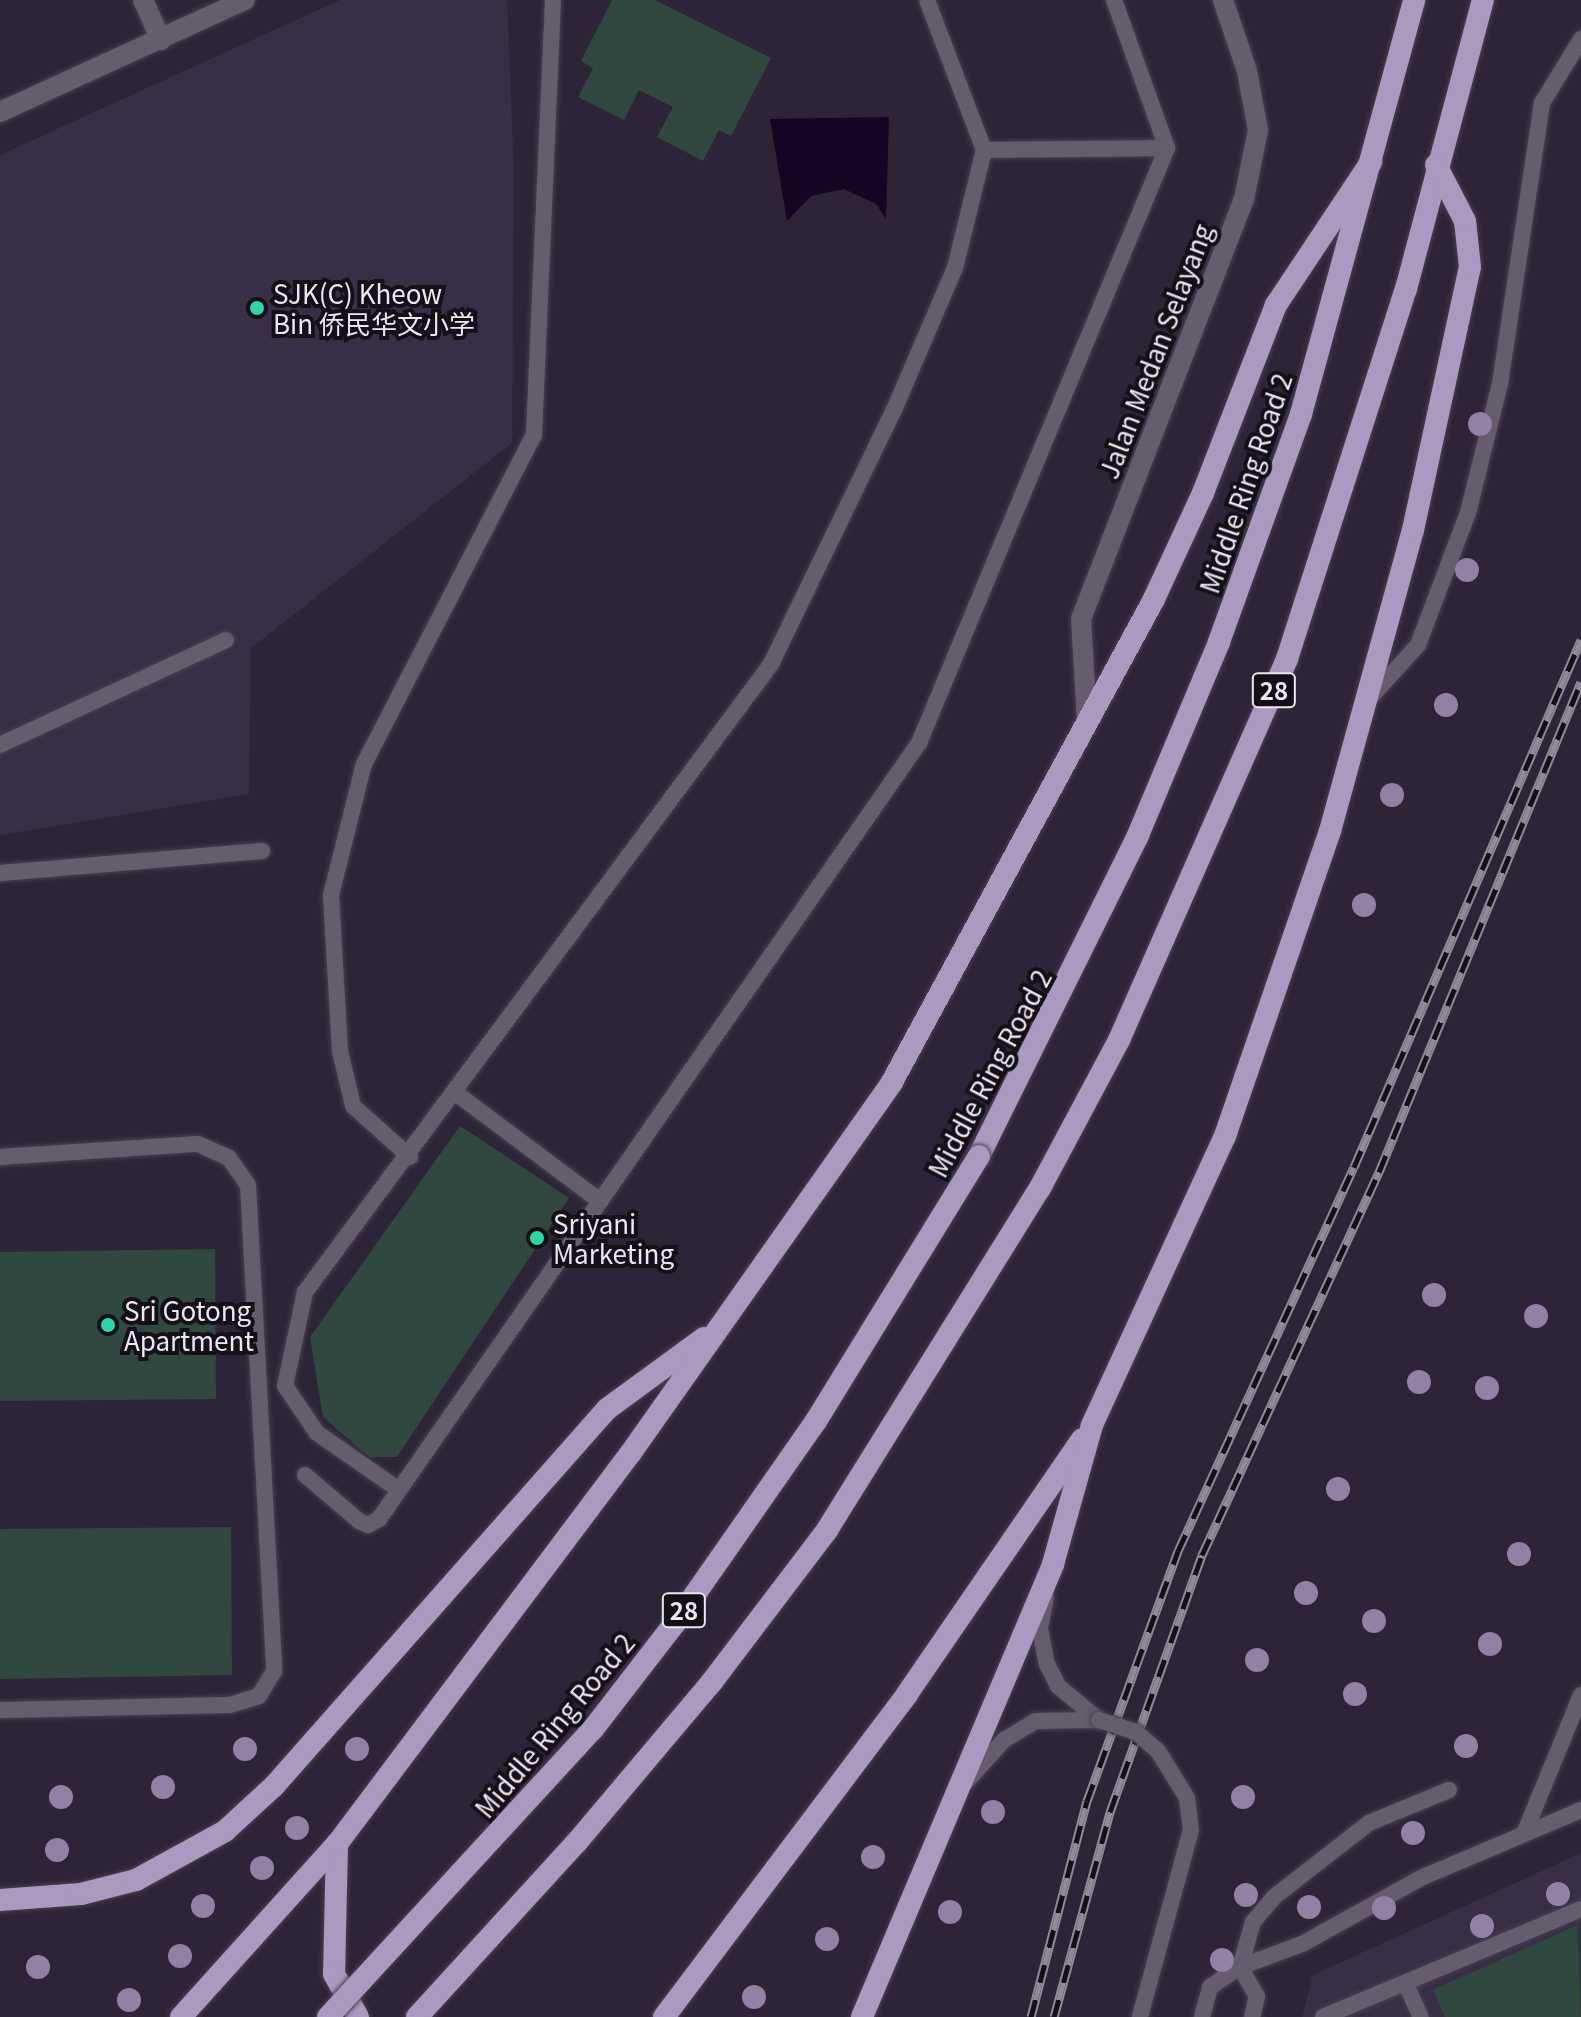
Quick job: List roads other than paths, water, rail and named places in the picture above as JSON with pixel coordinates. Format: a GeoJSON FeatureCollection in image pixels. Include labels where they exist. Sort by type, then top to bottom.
{"type":"FeatureCollection","features":[{"type":"Feature","properties":{"kind":"highway","name":"Middle Ring Road 2"},"geometry":{"type":"LineString","coordinates":[[328,2017],[593,1729],[675,1623],[816,1421],[979,1156],[1138,835],[1219,642],[1301,414],[1414,0]]}},
{"type":"Feature","properties":{"kind":"highway","name":"28"},"geometry":{"type":"LineString","coordinates":[[417,2017],[588,1830],[827,1530],[1040,1188],[1192,885],[1287,659],[1388,350],[1483,0]]}},
{"type":"Feature","properties":{"kind":"highway"},"geometry":{"type":"LineString","coordinates":[[181,2017],[337,1844],[718,1328],[892,1082],[1087,722],[1203,493],[1276,305],[1371,162]]}},
{"type":"Feature","properties":{"kind":"highway"},"geometry":{"type":"LineString","coordinates":[[862,2017],[952,1797],[1053,1564],[1092,1425],[1225,1136],[1330,831],[1413,530],[1470,267],[1465,221],[1436,165]]}},
{"type":"Feature","properties":{"kind":"highway"},"geometry":{"type":"LineString","coordinates":[[0,1900],[81,1894],[136,1880],[225,1831],[274,1786],[607,1409],[718,1328]]}},
{"type":"Feature","properties":{"kind":"highway"},"geometry":{"type":"LineString","coordinates":[[664,2017],[898,1707],[1092,1425]]}},
{"type":"Feature","properties":{"kind":"highway"},"geometry":{"type":"LineString","coordinates":[[337,1844],[334,1974],[358,2017]]}},
{"type":"Feature","properties":{"kind":"street"},"geometry":{"type":"LineString","coordinates":[[143,0],[161,40]]}},
{"type":"Feature","properties":{"kind":"street"},"geometry":{"type":"LineString","coordinates":[[0,112],[245,0]]}},
{"type":"Feature","properties":{"kind":"street","name":"Jalan Medan Selayang"},"geometry":{"type":"LineString","coordinates":[[1087,722],[1081,619],[1244,199],[1258,130],[1247,71],[1223,0]]}},
{"type":"Feature","properties":{"kind":"lane"},"geometry":{"type":"LineString","coordinates":[[410,1157],[353,1106],[340,1051],[331,895],[364,764],[534,435],[553,0]]}},
{"type":"Feature","properties":{"kind":"lane"},"geometry":{"type":"LineString","coordinates":[[399,1490],[317,1433],[285,1386],[305,1292],[457,1094],[771,664],[955,268],[984,150],[927,0]]}},
{"type":"Feature","properties":{"kind":"lane"},"geometry":{"type":"LineString","coordinates":[[305,1475],[368,1525],[399,1490],[919,743],[1167,148],[1114,0]]}},
{"type":"Feature","properties":{"kind":"lane"},"geometry":{"type":"LineString","coordinates":[[1365,703],[1418,645],[1468,513],[1500,384],[1542,103],[1581,39]]}},
{"type":"Feature","properties":{"kind":"lane"},"geometry":{"type":"LineString","coordinates":[[984,150],[1167,148]]}},
{"type":"Feature","properties":{"kind":"lane"},"geometry":{"type":"LineString","coordinates":[[0,745],[226,640]]}},
{"type":"Feature","properties":{"kind":"lane"},"geometry":{"type":"LineString","coordinates":[[0,873],[262,851]]}},
{"type":"Feature","properties":{"kind":"lane"},"geometry":{"type":"LineString","coordinates":[[457,1094],[600,1201]]}},
{"type":"Feature","properties":{"kind":"lane"},"geometry":{"type":"LineString","coordinates":[[0,1157],[198,1144],[229,1158],[248,1185],[274,1671],[259,1696],[229,1705],[1,1710]]}},
{"type":"Feature","properties":{"kind":"lane"},"geometry":{"type":"LineString","coordinates":[[1053,1564],[1040,1629],[1047,1664],[1058,1686],[1099,1720]]}},
{"type":"Feature","properties":{"kind":"lane"},"geometry":{"type":"LineString","coordinates":[[1524,1834],[1581,1695]]}},
{"type":"Feature","properties":{"kind":"lane"},"geometry":{"type":"LineString","coordinates":[[952,1797],[1004,1740],[1036,1721],[1099,1720],[1136,1732],[1158,1751],[1187,1798],[1191,1830],[1140,2017]]}},
{"type":"Feature","properties":{"kind":"lane"},"geometry":{"type":"LineString","coordinates":[[1252,2017],[1257,1996],[1240,1967],[1253,1922],[1274,1897],[1369,1823],[1449,1790]]}},
{"type":"Feature","properties":{"kind":"lane"},"geometry":{"type":"LineString","coordinates":[[1202,2017],[1210,1987],[1240,1967],[1302,1944],[1423,1877],[1581,1810]]}},
{"type":"Feature","properties":{"kind":"lane"},"geometry":{"type":"LineString","coordinates":[[1323,2017],[1581,1909]]}},
{"type":"Feature","properties":{"kind":"lane"},"geometry":{"type":"LineString","coordinates":[[1406,1984],[1421,2017]]}},
{"type":"Feature","properties":{"kind":"railway"},"geometry":{"type":"LineString","coordinates":[[1031,2017],[1087,1801],[1178,1551],[1354,1167],[1581,640]]}},
{"type":"Feature","properties":{"kind":"railway"},"geometry":{"type":"LineString","coordinates":[[1054,2017],[1110,1812],[1202,1555],[1379,1172],[1581,682]]}},
{"type":"Feature","properties":{"kind":"place","name":"SJK(C) Kheow Bin 侨民华文小学"},"geometry":{"type":"Point","coordinates":[257,308]}},
{"type":"Feature","properties":{"kind":"place","name":"Sriyani Marketing"},"geometry":{"type":"Point","coordinates":[537,1238]}},
{"type":"Feature","properties":{"kind":"place","name":"Sri Gotong Apartment"},"geometry":{"type":"Point","coordinates":[108,1325]}}]}
